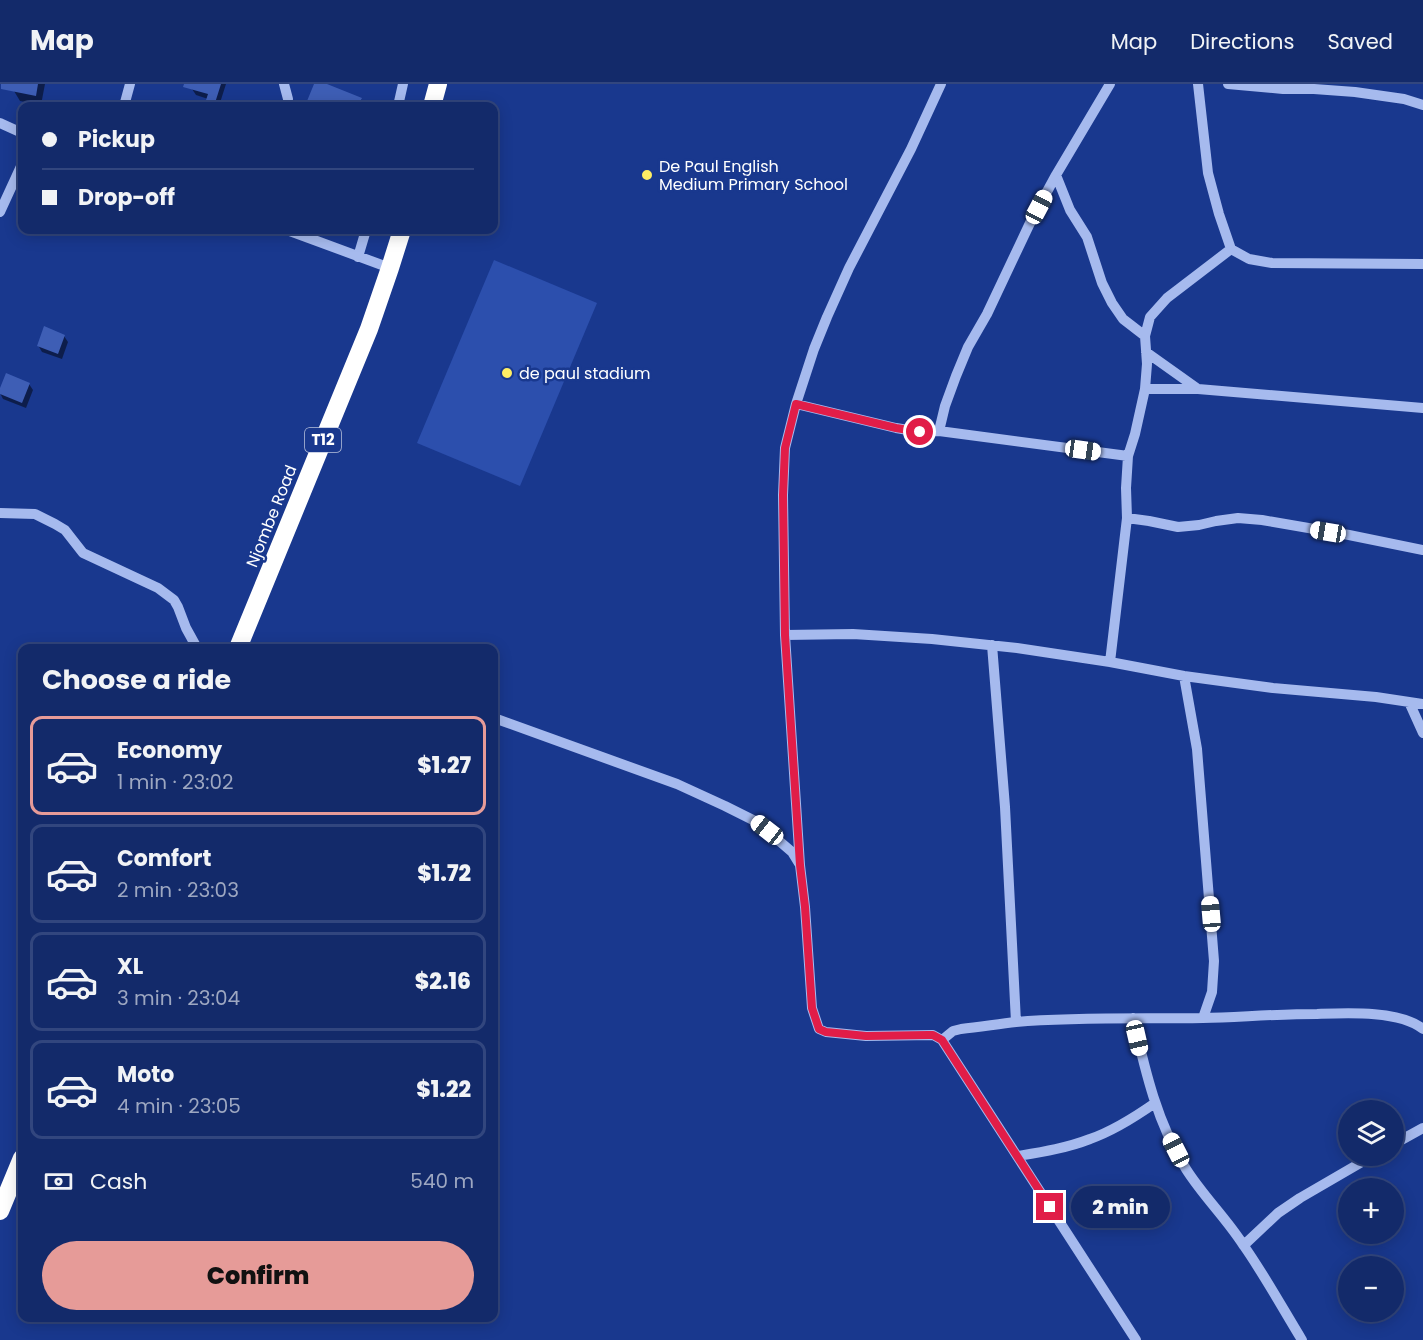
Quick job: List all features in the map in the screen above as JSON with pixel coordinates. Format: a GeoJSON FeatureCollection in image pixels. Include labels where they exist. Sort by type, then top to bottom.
{"type":"FeatureCollection","features":[{"type":"Feature","properties":{"kind":"highway"},"geometry":{"type":"LineString","coordinates":[[433,102],[438,84]]}},
{"type":"Feature","properties":{"kind":"highway","name":"Njombe Road"},"geometry":{"type":"LineString","coordinates":[[239,644],[369,329],[401,234]]}},
{"type":"Feature","properties":{"kind":"highway"},"geometry":{"type":"LineString","coordinates":[[0,1212],[6,1178],[18,1163]]}},
{"type":"Feature","properties":{"kind":"street"},"geometry":{"type":"LineString","coordinates":[[125,102],[130,84]]}},
{"type":"Feature","properties":{"kind":"street"},"geometry":{"type":"LineString","coordinates":[[284,84],[288,99]]}},
{"type":"Feature","properties":{"kind":"street"},"geometry":{"type":"LineString","coordinates":[[399,102],[403,84]]}},
{"type":"Feature","properties":{"kind":"street"},"geometry":{"type":"LineString","coordinates":[[940,84],[911,149],[849,268],[827,317],[796,404],[785,448],[783,495],[785,635],[812,1008],[819,1029],[826,1032],[866,1036],[933,1035],[942,1040],[1136,1340]]}},
{"type":"Feature","properties":{"kind":"street"},"geometry":{"type":"LineString","coordinates":[[939,431],[945,406],[968,348],[1056,175],[1110,84]]}},
{"type":"Feature","properties":{"kind":"street"},"geometry":{"type":"LineString","coordinates":[[1198,84],[1208,173],[1231,249],[1249,259],[1272,263],[1423,264]]}},
{"type":"Feature","properties":{"kind":"street"},"geometry":{"type":"LineString","coordinates":[[1228,84],[1283,89],[1319,87],[1404,99],[1423,105]]}},
{"type":"Feature","properties":{"kind":"street"},"geometry":{"type":"LineString","coordinates":[[0,123],[18,131]]}},
{"type":"Feature","properties":{"kind":"street"},"geometry":{"type":"LineString","coordinates":[[0,212],[18,173]]}},
{"type":"Feature","properties":{"kind":"street"},"geometry":{"type":"LineString","coordinates":[[1056,175],[1070,210],[1087,237],[1102,283],[1112,303],[1123,318],[1145,336]]}},
{"type":"Feature","properties":{"kind":"street"},"geometry":{"type":"LineString","coordinates":[[298,234],[390,268]]}},
{"type":"Feature","properties":{"kind":"street"},"geometry":{"type":"LineString","coordinates":[[358,257],[365,234]]}},
{"type":"Feature","properties":{"kind":"street"},"geometry":{"type":"LineString","coordinates":[[1110,662],[1127,518],[1128,456],[1145,388],[1147,364],[1145,336],[1150,317],[1167,298],[1231,249]]}},
{"type":"Feature","properties":{"kind":"street"},"geometry":{"type":"LineString","coordinates":[[1146,352],[1198,389]]}},
{"type":"Feature","properties":{"kind":"street"},"geometry":{"type":"LineString","coordinates":[[1145,388],[1198,389],[1423,408]]}},
{"type":"Feature","properties":{"kind":"street"},"geometry":{"type":"LineString","coordinates":[[796,404],[920,432],[939,431],[1128,456]]}},
{"type":"Feature","properties":{"kind":"street"},"geometry":{"type":"LineString","coordinates":[[0,513],[35,514],[66,530],[84,553],[158,588],[174,600],[195,644]]}},
{"type":"Feature","properties":{"kind":"street"},"geometry":{"type":"LineString","coordinates":[[1127,518],[1178,527],[1199,525],[1227,518],[1250,519],[1423,550]]}},
{"type":"Feature","properties":{"kind":"street"},"geometry":{"type":"LineString","coordinates":[[785,635],[853,634],[992,645],[1110,662],[1184,676],[1423,704]]}},
{"type":"Feature","properties":{"kind":"street"},"geometry":{"type":"LineString","coordinates":[[992,645],[1005,807],[1016,1022]]}},
{"type":"Feature","properties":{"kind":"street"},"geometry":{"type":"LineString","coordinates":[[1184,676],[1197,749],[1214,961],[1212,992],[1203,1018]]}},
{"type":"Feature","properties":{"kind":"street"},"geometry":{"type":"LineString","coordinates":[[1409,702],[1423,733]]}},
{"type":"Feature","properties":{"kind":"street"},"geometry":{"type":"LineString","coordinates":[[498,719],[677,784],[726,806],[757,822],[792,852],[800,865]]}},
{"type":"Feature","properties":{"kind":"street"},"geometry":{"type":"LineString","coordinates":[[942,1040],[953,1031],[1016,1022],[1133,1018],[1369,1013],[1421,1025]]}},
{"type":"Feature","properties":{"kind":"street"},"geometry":{"type":"LineString","coordinates":[[1133,1018],[1146,1077],[1155,1103],[1186,1168],[1244,1245],[1302,1340]]}},
{"type":"Feature","properties":{"kind":"street"},"geometry":{"type":"LineString","coordinates":[[1018,1156],[1092,1139],[1132,1119],[1155,1103]]}},
{"type":"Feature","properties":{"kind":"street"},"geometry":{"type":"LineString","coordinates":[[1404,1138],[1423,1128]]}},
{"type":"Feature","properties":{"kind":"street"},"geometry":{"type":"LineString","coordinates":[[1244,1245],[1278,1213],[1355,1166]]}},
{"type":"Feature","properties":{"kind":"shaded area","name":"de paul stadium"},"geometry":{"type":"Polygon","coordinates":[[[494,260],[597,303],[520,486],[417,443],[494,260]]]}},
{"type":"Feature","properties":{"kind":"building"},"geometry":{"type":"Polygon","coordinates":[[[1,84],[38,84],[36,96],[1,89],[1,84]]]}},
{"type":"Feature","properties":{"kind":"building"},"geometry":{"type":"Polygon","coordinates":[[[184,84],[221,84],[215,102],[206,100],[208,94],[183,87],[184,84]]]}},
{"type":"Feature","properties":{"kind":"building"},"geometry":{"type":"Polygon","coordinates":[[[314,84],[327,84],[362,98],[360,102],[307,102],[314,84]]]}},
{"type":"Feature","properties":{"kind":"building"},"geometry":{"type":"Polygon","coordinates":[[[44,326],[65,335],[58,354],[37,346],[44,326]]]}},
{"type":"Feature","properties":{"kind":"building"},"geometry":{"type":"Polygon","coordinates":[[[6,373],[30,383],[22,403],[0,394],[6,373]]]}},
{"type":"Feature","properties":{"kind":"place","name":"De Paul English Medium Primary School"},"geometry":{"type":"Point","coordinates":[647,175]}},
{"type":"Feature","properties":{"kind":"place","name":"de paul stadium"},"geometry":{"type":"Point","coordinates":[507,373]}},
{"type":"Feature","properties":{"kind":"route"},"geometry":{"type":"LineString","coordinates":[[920,432],[796,404],[785,448],[783,573],[787,677],[812,1008],[819,1029],[826,1032],[866,1036],[933,1035],[942,1040],[1050,1207]]}}]}
